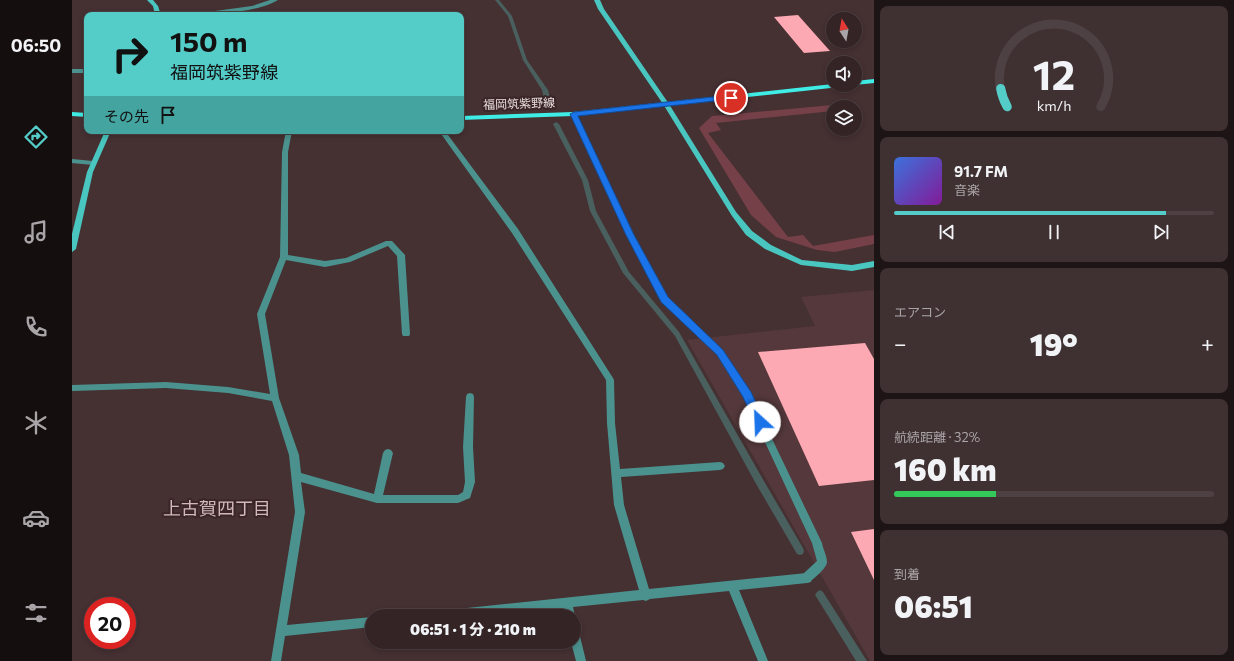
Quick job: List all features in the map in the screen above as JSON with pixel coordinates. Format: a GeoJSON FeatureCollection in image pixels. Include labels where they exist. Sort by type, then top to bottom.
{"type":"FeatureCollection","features":[{"type":"Feature","properties":{"kind":"main road"},"geometry":{"type":"LineString","coordinates":[[862,82],[874,81]]}},
{"type":"Feature","properties":{"kind":"main road","name":"福岡筑紫野線"},"geometry":{"type":"LineString","coordinates":[[464,118],[574,114],[826,87]]}},
{"type":"Feature","properties":{"kind":"main road"},"geometry":{"type":"LineString","coordinates":[[72,114],[84,115]]}},
{"type":"Feature","properties":{"kind":"street"},"geometry":{"type":"LineString","coordinates":[[150,0],[155,6],[157,12]]}},
{"type":"Feature","properties":{"kind":"street"},"geometry":{"type":"LineString","coordinates":[[220,12],[253,7],[275,0]]}},
{"type":"Feature","properties":{"kind":"street"},"geometry":{"type":"LineString","coordinates":[[597,0],[666,104],[734,214],[749,233],[768,247],[800,262],[852,268],[874,264]]}},
{"type":"Feature","properties":{"kind":"street"},"geometry":{"type":"LineString","coordinates":[[72,71],[84,71]]}},
{"type":"Feature","properties":{"kind":"street"},"geometry":{"type":"LineString","coordinates":[[513,609],[807,578],[822,564],[817,542],[747,395],[720,353],[664,300],[630,235],[574,114]]}},
{"type":"Feature","properties":{"kind":"street"},"geometry":{"type":"LineString","coordinates":[[72,249],[90,172],[107,134]]}},
{"type":"Feature","properties":{"kind":"street"},"geometry":{"type":"LineString","coordinates":[[276,661],[300,512],[294,455],[275,398],[261,314],[284,257],[285,152],[288,134]]}},
{"type":"Feature","properties":{"kind":"street"},"geometry":{"type":"LineString","coordinates":[[444,134],[515,231],[610,380],[611,423],[619,506],[646,596]]}},
{"type":"Feature","properties":{"kind":"street"},"geometry":{"type":"LineString","coordinates":[[72,161],[93,163]]}},
{"type":"Feature","properties":{"kind":"street"},"geometry":{"type":"LineString","coordinates":[[284,257],[325,264],[347,260],[389,243],[401,255],[406,334]]}},
{"type":"Feature","properties":{"kind":"street"},"geometry":{"type":"LineString","coordinates":[[72,388],[166,385],[228,390],[275,398]]}},
{"type":"Feature","properties":{"kind":"street"},"geometry":{"type":"LineString","coordinates":[[296,476],[377,499],[458,499],[467,495],[470,482],[468,447],[470,397]]}},
{"type":"Feature","properties":{"kind":"street"},"geometry":{"type":"LineString","coordinates":[[377,499],[388,453]]}},
{"type":"Feature","properties":{"kind":"street"},"geometry":{"type":"LineString","coordinates":[[616,473],[720,466]]}},
{"type":"Feature","properties":{"kind":"street"},"geometry":{"type":"LineString","coordinates":[[732,586],[763,661]]}},
{"type":"Feature","properties":{"kind":"street"},"geometry":{"type":"LineString","coordinates":[[567,604],[568,609]]}},
{"type":"Feature","properties":{"kind":"street"},"geometry":{"type":"LineString","coordinates":[[280,631],[365,623]]}},
{"type":"Feature","properties":{"kind":"street"},"geometry":{"type":"LineString","coordinates":[[578,649],[581,661]]}},
{"type":"Feature","properties":{"kind":"shaded area"},"geometry":{"type":"Polygon","coordinates":[[[826,106],[826,112],[716,123],[721,130],[708,133],[788,237],[803,235],[813,246],[874,235],[874,244],[835,252],[817,250],[776,237],[751,215],[699,128],[712,116],[826,106]]]}},
{"type":"Feature","properties":{"kind":"shaded area"},"geometry":{"type":"Polygon","coordinates":[[[874,290],[874,661],[870,661],[687,340],[815,326],[801,297],[874,290]]]}},
{"type":"Feature","properties":{"kind":"building"},"geometry":{"type":"Polygon","coordinates":[[[798,15],[830,51],[804,53],[774,17],[798,15]]]}},
{"type":"Feature","properties":{"kind":"building"},"geometry":{"type":"Polygon","coordinates":[[[865,343],[874,359],[874,480],[819,486],[758,352],[865,343]]]}},
{"type":"Feature","properties":{"kind":"building"},"geometry":{"type":"Polygon","coordinates":[[[874,529],[874,580],[851,532],[874,529]]]}},
{"type":"Feature","properties":{"kind":"waterway"},"geometry":{"type":"LineString","coordinates":[[497,0],[510,16],[525,60],[545,90],[547,98]]}},
{"type":"Feature","properties":{"kind":"waterway"},"geometry":{"type":"LineString","coordinates":[[556,124],[585,180],[593,211],[626,273],[677,334],[800,551]]}},
{"type":"Feature","properties":{"kind":"waterway"},"geometry":{"type":"LineString","coordinates":[[820,595],[862,661]]}},
{"type":"Feature","properties":{"kind":"district","name":"上古賀四丁目"},"geometry":{"type":"Point","coordinates":[217,509]}},
{"type":"Feature","properties":{"kind":"route"},"geometry":{"type":"LineString","coordinates":[[731,98],[574,114],[582,137],[664,300],[720,353],[747,395],[760,422]]}}]}
